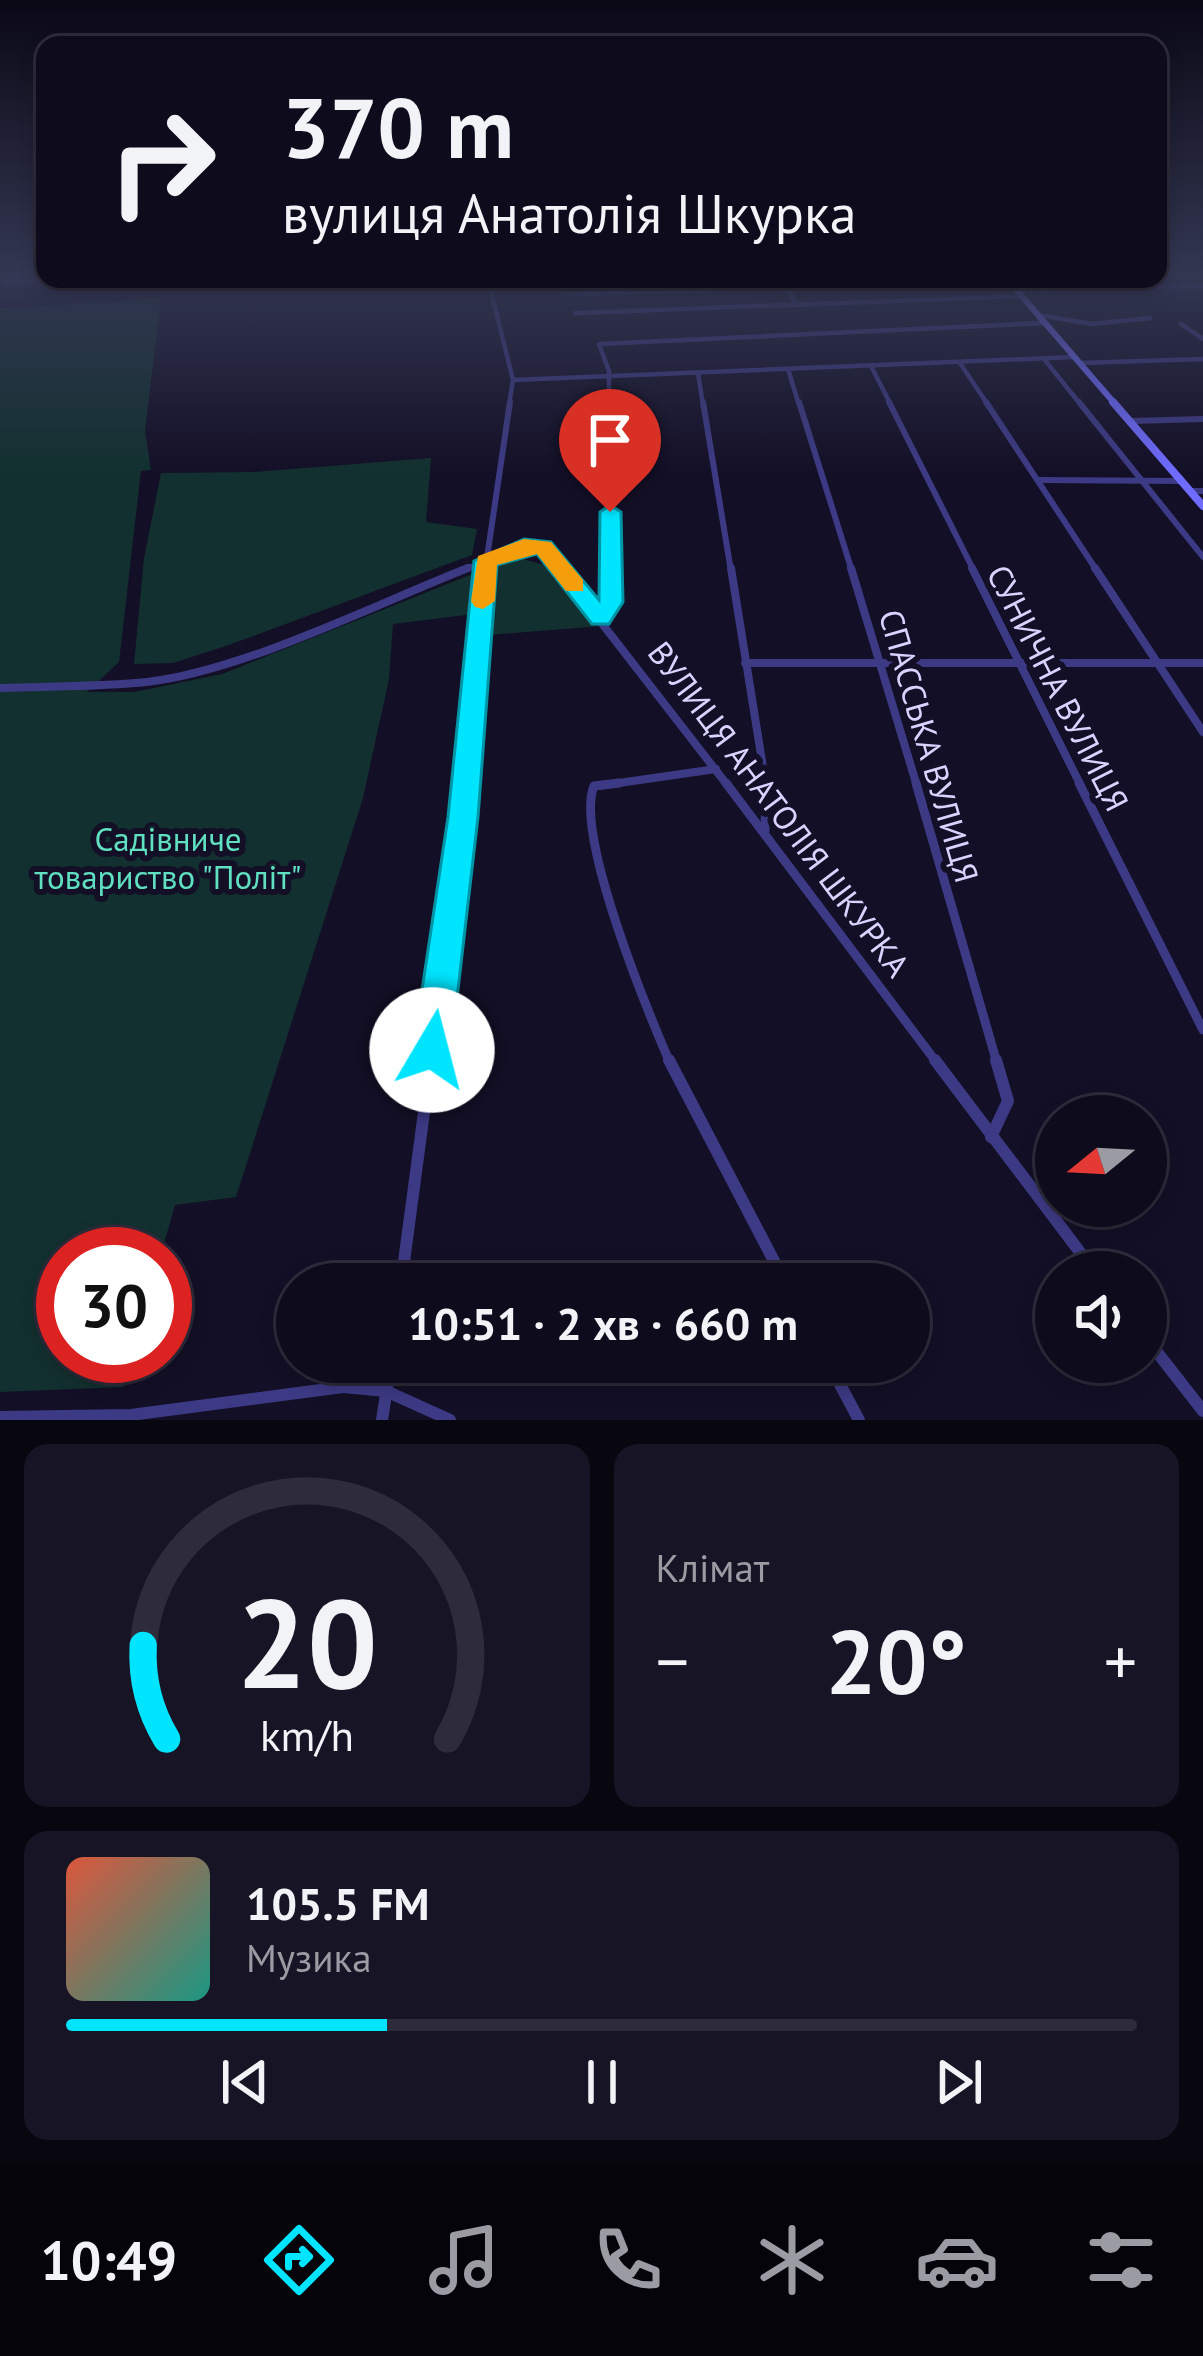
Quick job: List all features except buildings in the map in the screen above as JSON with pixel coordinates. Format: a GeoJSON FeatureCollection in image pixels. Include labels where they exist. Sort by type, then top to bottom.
{"type":"FeatureCollection","features":[{"type":"Feature","properties":{"kind":"main road"},"geometry":{"type":"LineString","coordinates":[[1061,341],[1203,506]]}},
{"type":"Feature","properties":{"kind":"street"},"geometry":{"type":"LineString","coordinates":[[404,1263],[463,817],[486,561],[513,380],[503,341]]}},
{"type":"Feature","properties":{"kind":"street"},"geometry":{"type":"LineString","coordinates":[[601,618],[611,602],[609,376],[598,344],[606,341]]}},
{"type":"Feature","properties":{"kind":"street"},"geometry":{"type":"LineString","coordinates":[[513,380],[1044,359],[1203,358]]}},
{"type":"Feature","properties":{"kind":"street"},"geometry":{"type":"LineString","coordinates":[[1044,359],[1203,557]]}},
{"type":"Feature","properties":{"kind":"street"},"geometry":{"type":"LineString","coordinates":[[959,362],[1203,732]]}},
{"type":"Feature","properties":{"kind":"street","name":"СУНИЧНА ВУЛИЦЯ"},"geometry":{"type":"LineString","coordinates":[[872,366],[1203,1030]]}},
{"type":"Feature","properties":{"kind":"street","name":"СПАССЬКА ВУЛИЦЯ"},"geometry":{"type":"LineString","coordinates":[[788,369],[881,663],[1008,1101],[991,1137]]}},
{"type":"Feature","properties":{"kind":"street"},"geometry":{"type":"LineString","coordinates":[[698,373],[767,796],[765,834]]}},
{"type":"Feature","properties":{"kind":"street"},"geometry":{"type":"LineString","coordinates":[[1130,421],[1203,419]]}},
{"type":"Feature","properties":{"kind":"street"},"geometry":{"type":"LineString","coordinates":[[1038,480],[1183,481]]}},
{"type":"Feature","properties":{"kind":"street"},"geometry":{"type":"LineString","coordinates":[[1191,491],[1203,491]]}},
{"type":"Feature","properties":{"kind":"street","name":"ВУЛИЦЯ АНАТОЛІЯ ШКУРКА"},"geometry":{"type":"LineString","coordinates":[[0,688],[148,682],[179,676],[243,657],[524,546],[543,547],[1079,1251]]}},
{"type":"Feature","properties":{"kind":"street"},"geometry":{"type":"LineString","coordinates":[[745,663],[1203,663]]}},
{"type":"Feature","properties":{"kind":"street"},"geometry":{"type":"LineString","coordinates":[[716,769],[594,786],[589,794],[591,816],[610,906],[660,1050],[775,1263]]}},
{"type":"Feature","properties":{"kind":"street"},"geometry":{"type":"LineString","coordinates":[[1167,1365],[1203,1412]]}},
{"type":"Feature","properties":{"kind":"street"},"geometry":{"type":"LineString","coordinates":[[382,1420],[387,1383]]}},
{"type":"Feature","properties":{"kind":"street"},"geometry":{"type":"LineString","coordinates":[[839,1383],[859,1420]]}},
{"type":"Feature","properties":{"kind":"street"},"geometry":{"type":"LineString","coordinates":[[0,1417],[131,1415],[343,1388],[386,1391],[450,1420]]}},
{"type":"Feature","properties":{"kind":"green space","name":"Садівниче товариство \"Політ\""},"geometry":{"type":"Polygon","coordinates":[[[0,341],[156,341],[145,431],[151,470],[141,471],[119,662],[87,692],[134,692],[222,674],[515,557],[556,568],[601,626],[489,635],[490,612],[393,624],[389,679],[363,798],[236,1197],[175,1205],[169,1227],[36,1227],[36,1383],[125,1383],[124,1387],[0,1392],[0,341]]]}},
{"type":"Feature","properties":{"kind":"green space"},"geometry":{"type":"Polygon","coordinates":[[[431,458],[426,522],[477,529],[472,555],[226,646],[173,663],[134,664],[144,558],[161,473],[254,472],[431,458]]]}},
{"type":"Feature","properties":{"kind":"slow traffic"},"geometry":{"type":"LineString","coordinates":[[483,601],[486,561],[524,546],[543,547],[574,586]]}},
{"type":"Feature","properties":{"kind":"route"},"geometry":{"type":"LineString","coordinates":[[432,1050],[463,817],[486,561],[524,546],[543,547],[601,618],[611,602],[610,512]]}}]}
